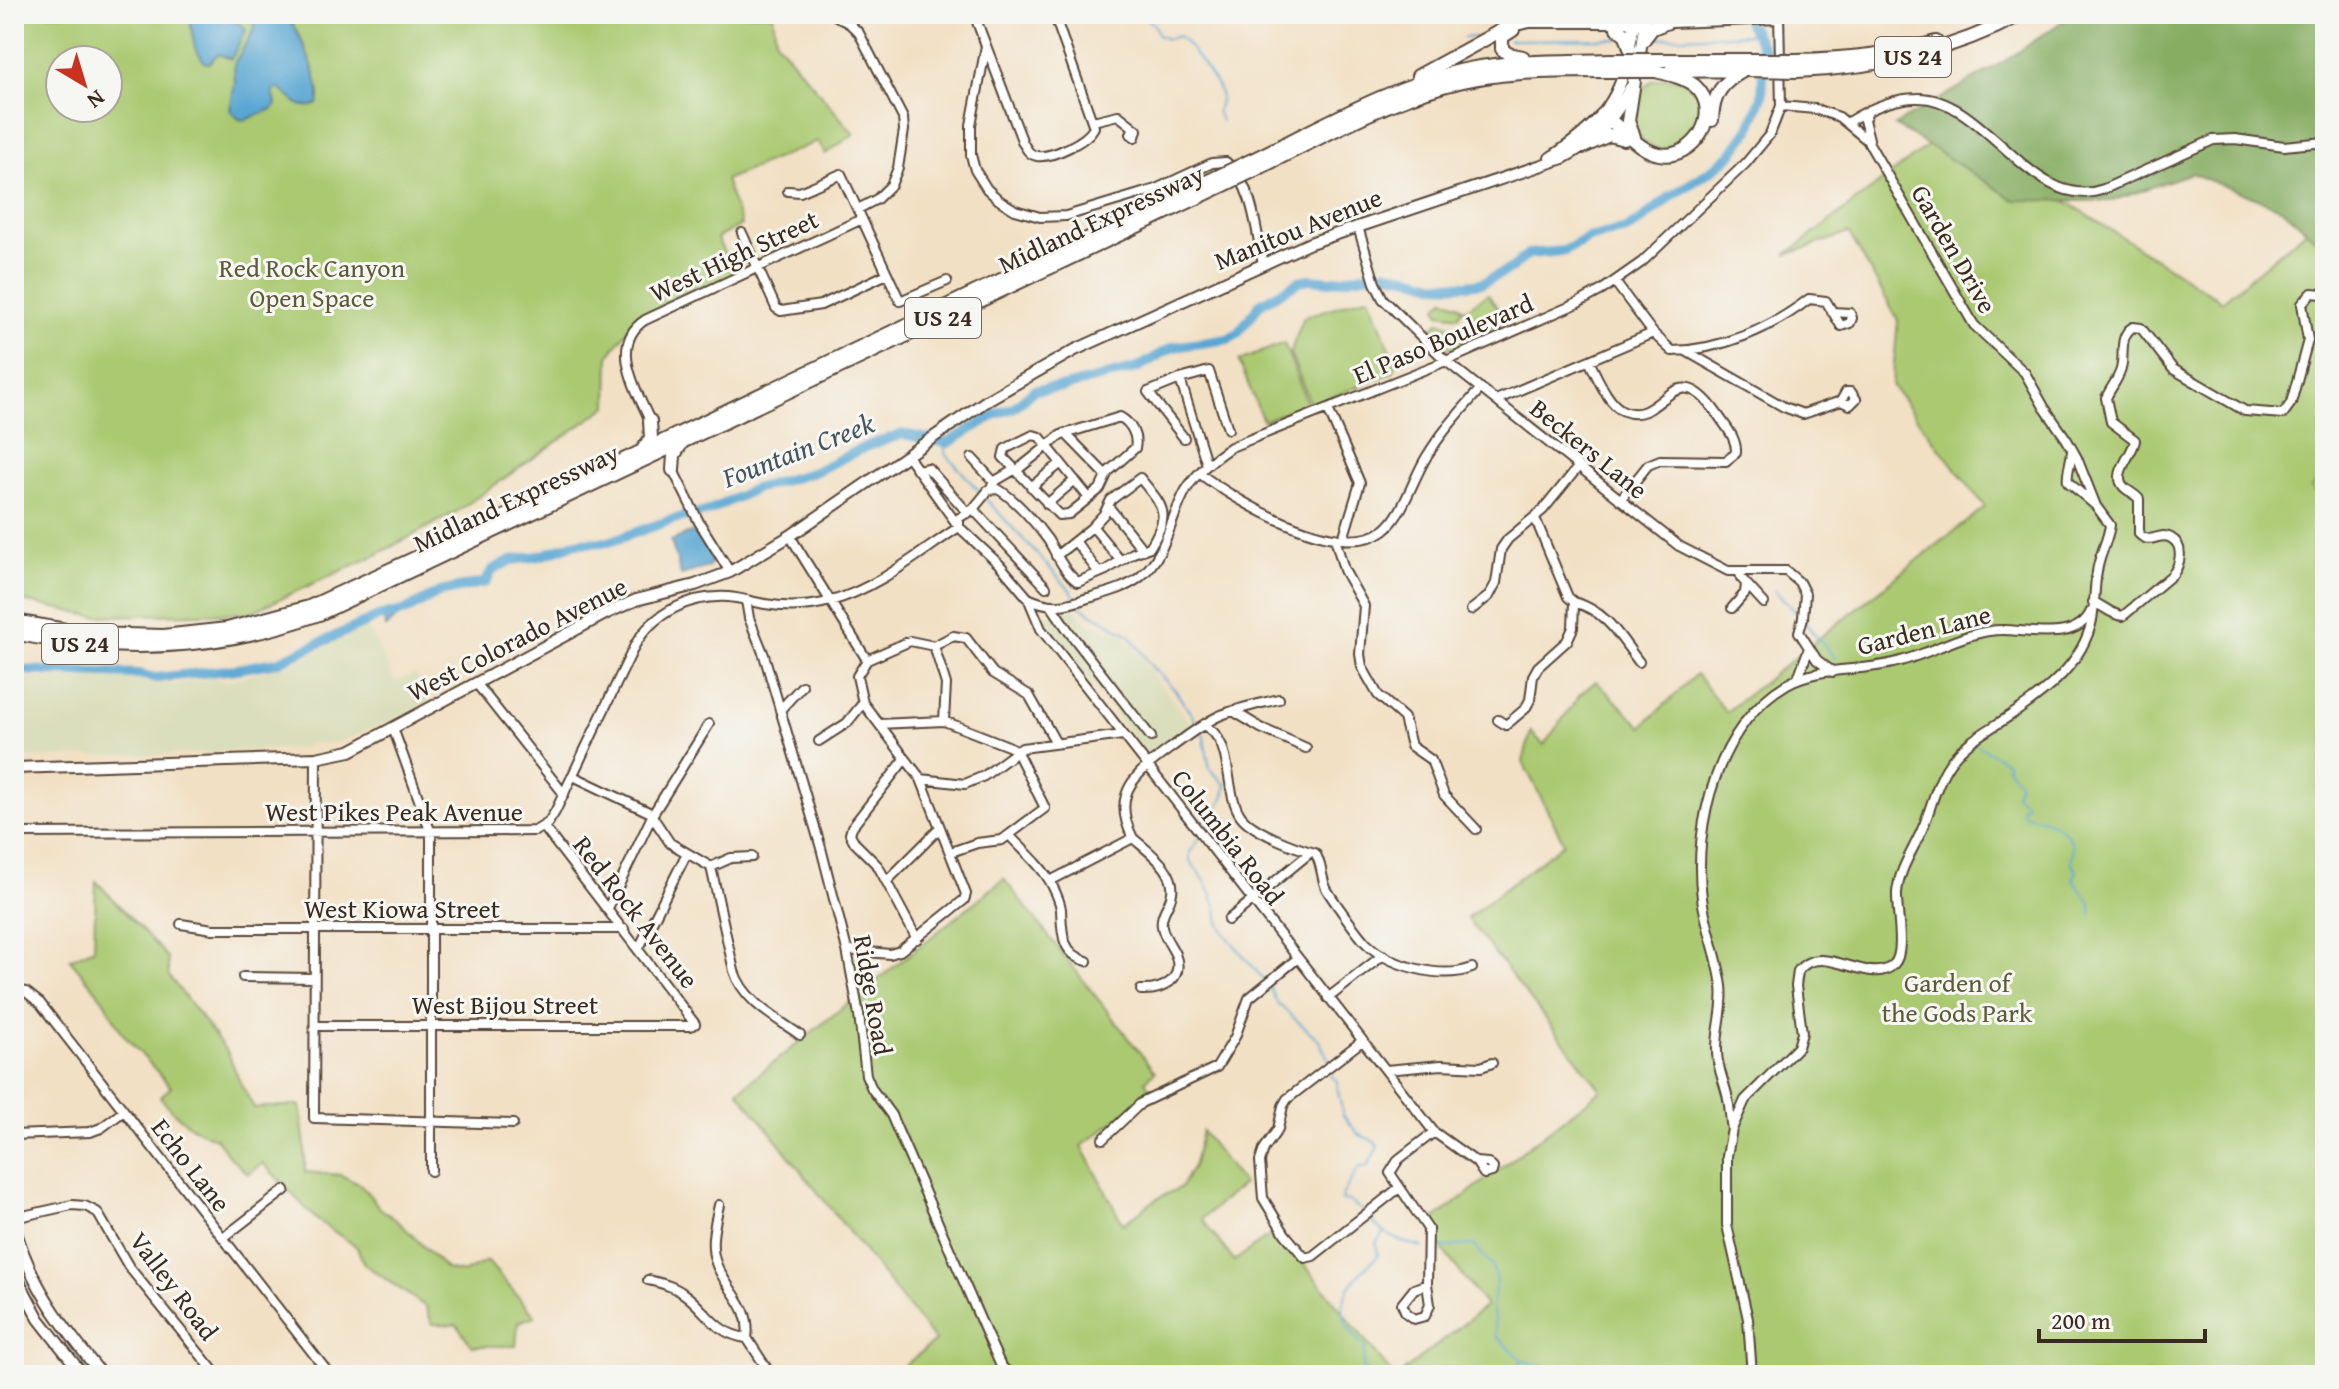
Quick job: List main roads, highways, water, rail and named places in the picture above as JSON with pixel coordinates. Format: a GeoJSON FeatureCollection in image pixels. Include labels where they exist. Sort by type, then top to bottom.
{"type":"FeatureCollection","features":[{"type":"Feature","properties":{"kind":"highway","name":"Midland Expressway"},"geometry":{"type":"LineString","coordinates":[[1796,65],[1901,51],[1971,30],[2006,14]]}},
{"type":"Feature","properties":{"kind":"highway","name":"Midland Expressway"},"geometry":{"type":"LineString","coordinates":[[146,642],[225,640],[319,614],[682,437],[1221,181],[1373,113],[1442,87],[1512,73],[1608,65],[1796,65],[1835,69],[1917,56],[1982,34],[2022,14]]}},
{"type":"Feature","properties":{"kind":"highway"},"geometry":{"type":"LineString","coordinates":[[1582,61],[1518,57],[1503,51],[1501,41],[1507,33],[1521,29],[1614,25],[1639,18]]}},
{"type":"Feature","properties":{"kind":"highway"},"geometry":{"type":"LineString","coordinates":[[1331,122],[1511,25],[1530,21],[1614,25],[1636,46]]}},
{"type":"Feature","properties":{"kind":"highway","name":"Midland Expressway"},"geometry":{"type":"LineString","coordinates":[[1251,167],[1331,122],[1397,91],[1454,72],[1500,64],[1582,61],[1608,65]]}},
{"type":"Feature","properties":{"kind":"highway"},"geometry":{"type":"LineString","coordinates":[[1583,147],[1607,135],[1630,139],[1655,153],[1676,154],[1693,144],[1704,128],[1706,109],[1699,91],[1656,65]]}},
{"type":"Feature","properties":{"kind":"highway"},"geometry":{"type":"LineString","coordinates":[[1607,120],[1644,155],[1655,160],[1677,160],[1691,154],[1708,135],[1716,93],[1745,65]]}},
{"type":"Feature","properties":{"kind":"highway"},"geometry":{"type":"LineString","coordinates":[[1630,139],[1628,121],[1634,81]]}},
{"type":"Feature","properties":{"kind":"highway"},"geometry":{"type":"LineString","coordinates":[[645,455],[651,438],[650,421],[673,470],[674,455],[682,437]]}},
{"type":"Feature","properties":{"kind":"highway","name":"US 24"},"geometry":{"type":"LineString","coordinates":[[14,621],[146,642]]}},
{"type":"Feature","properties":{"kind":"highway","name":"US 24"},"geometry":{"type":"LineString","coordinates":[[14,632],[92,645],[146,642]]}},
{"type":"Feature","properties":{"kind":"main road"},"geometry":{"type":"LineString","coordinates":[[1636,46],[1653,29],[1668,23],[1639,18]]}},
{"type":"Feature","properties":{"kind":"main road","name":"Manitou Avenue"},"geometry":{"type":"LineString","coordinates":[[1542,163],[1554,162],[1583,147],[1607,120],[1634,81],[1639,18]]}},
{"type":"Feature","properties":{"kind":"main road","name":"Manitou Avenue"},"geometry":{"type":"LineString","coordinates":[[1075,350],[1263,264],[1358,227],[1542,163],[1607,120],[1636,46]]}},
{"type":"Feature","properties":{"kind":"main road","name":"West Colorado Avenue"},"geometry":{"type":"LineString","coordinates":[[14,768],[316,758],[350,751],[624,605],[730,572],[913,463],[919,446],[940,431],[1025,377],[1075,350]]}},
{"type":"Feature","properties":{"kind":"main road"},"geometry":{"type":"LineString","coordinates":[[14,1225],[26,1263],[42,1297],[102,1375]]}},
{"type":"Feature","properties":{"kind":"main road"},"geometry":{"type":"LineString","coordinates":[[14,1272],[39,1319],[83,1375]]}},
{"type":"Feature","properties":{"kind":"water"},"geometry":{"type":"Polygon","coordinates":[[[189,14],[228,19],[246,30],[231,59],[218,54],[205,63],[195,48],[189,14]]]}},
{"type":"Feature","properties":{"kind":"water"},"geometry":{"type":"Polygon","coordinates":[[[244,14],[285,14],[309,58],[317,84],[318,104],[301,105],[278,88],[273,92],[276,104],[273,109],[245,120],[239,119],[230,110],[235,82],[234,64],[255,28],[244,14]]]}},
{"type":"Feature","properties":{"kind":"water"},"geometry":{"type":"Polygon","coordinates":[[[692,532],[713,559],[708,567],[681,575],[671,541],[692,532]]]}},
{"type":"Feature","properties":{"kind":"water"},"geometry":{"type":"Polygon","coordinates":[[[403,609],[404,612],[386,627],[381,613],[403,609]]]}},
{"type":"Feature","properties":{"kind":"waterway"},"geometry":{"type":"LineString","coordinates":[[1143,14],[1155,26],[1158,35],[1167,39],[1179,36],[1197,57],[1219,89],[1217,111],[1221,121]]}},
{"type":"Feature","properties":{"kind":"waterway","name":"Fountain Creek"},"geometry":{"type":"LineString","coordinates":[[14,670],[139,674],[156,678],[277,662],[378,617],[407,610],[440,592],[486,582],[492,570],[512,560],[540,556],[576,543],[609,542],[671,520],[708,511],[754,489],[814,472],[867,446],[903,434],[948,443],[996,414],[1013,408],[1034,390],[1064,387],[1137,368],[1173,347],[1228,339],[1238,333],[1260,304],[1300,281],[1331,281],[1381,272],[1434,284],[1482,283],[1512,268],[1528,254],[1564,251],[1588,238],[1626,229],[1731,155],[1750,128],[1762,96],[1764,50],[1744,14]]}},
{"type":"Feature","properties":{"kind":"waterway"},"geometry":{"type":"LineString","coordinates":[[1656,38],[1757,36]]}},
{"type":"Feature","properties":{"kind":"waterway"},"geometry":{"type":"LineString","coordinates":[[1464,37],[1476,37]]}},
{"type":"Feature","properties":{"kind":"waterway"},"geometry":{"type":"LineString","coordinates":[[1509,40],[1619,39]]}},
{"type":"Feature","properties":{"kind":"waterway"},"geometry":{"type":"LineString","coordinates":[[945,443],[945,453],[980,492]]}},
{"type":"Feature","properties":{"kind":"waterway"},"geometry":{"type":"LineString","coordinates":[[986,499],[1076,599]]}},
{"type":"Feature","properties":{"kind":"waterway"},"geometry":{"type":"LineString","coordinates":[[1774,590],[1799,615]]}},
{"type":"Feature","properties":{"kind":"waterway"},"geometry":{"type":"LineString","coordinates":[[1078,605],[1129,635],[1152,667],[1175,690],[1197,723]]}},
{"type":"Feature","properties":{"kind":"waterway"},"geometry":{"type":"LineString","coordinates":[[1806,624],[1835,658]]}},
{"type":"Feature","properties":{"kind":"waterway"},"geometry":{"type":"LineString","coordinates":[[1203,733],[1210,769],[1226,785],[1224,797],[1205,831]]}},
{"type":"Feature","properties":{"kind":"waterway"},"geometry":{"type":"LineString","coordinates":[[1977,745],[2007,762],[2007,767],[2019,783],[2015,795],[2027,804],[2021,808],[2023,814],[2052,823],[2065,832],[2072,845],[2072,865],[2077,871],[2073,880],[2091,903],[2091,914]]}},
{"type":"Feature","properties":{"kind":"waterway"},"geometry":{"type":"LineString","coordinates":[[1201,836],[1190,852],[1190,861],[1206,882],[1226,935],[1264,980]]}},
{"type":"Feature","properties":{"kind":"waterway"},"geometry":{"type":"LineString","coordinates":[[1269,987],[1278,1004],[1318,1039],[1330,1062]]}},
{"type":"Feature","properties":{"kind":"waterway"},"geometry":{"type":"LineString","coordinates":[[1331,1068],[1332,1077],[1337,1081],[1342,1114],[1359,1135],[1375,1141],[1378,1147],[1367,1167],[1359,1167],[1343,1194],[1342,1201],[1347,1200],[1363,1211]]}},
{"type":"Feature","properties":{"kind":"waterway"},"geometry":{"type":"LineString","coordinates":[[1369,1218],[1393,1238],[1423,1247]]}},
{"type":"Feature","properties":{"kind":"waterway"},"geometry":{"type":"LineString","coordinates":[[1370,1375],[1363,1369],[1365,1348],[1349,1328],[1343,1307],[1356,1279],[1378,1256],[1376,1243],[1383,1233]]}},
{"type":"Feature","properties":{"kind":"waterway"},"geometry":{"type":"LineString","coordinates":[[1434,1248],[1474,1245],[1492,1266],[1497,1281],[1492,1304],[1496,1336],[1522,1360],[1568,1375]]}},
{"type":"Feature","properties":{"kind":"waterway"},"geometry":{"type":"LineString","coordinates":[[14,1254],[42,1309],[93,1375]]}},
{"type":"Feature","properties":{"kind":"waterway"},"geometry":{"type":"LineString","coordinates":[[1513,1375],[1521,1362]]}},
{"type":"Feature","properties":{"kind":"park label","name":"Red Rock Canyon Open Space"},"geometry":{"type":"Point","coordinates":[312,283]}},
{"type":"Feature","properties":{"kind":"park label","name":"Garden of the Gods Park"},"geometry":{"type":"Point","coordinates":[1957,998]}}]}
